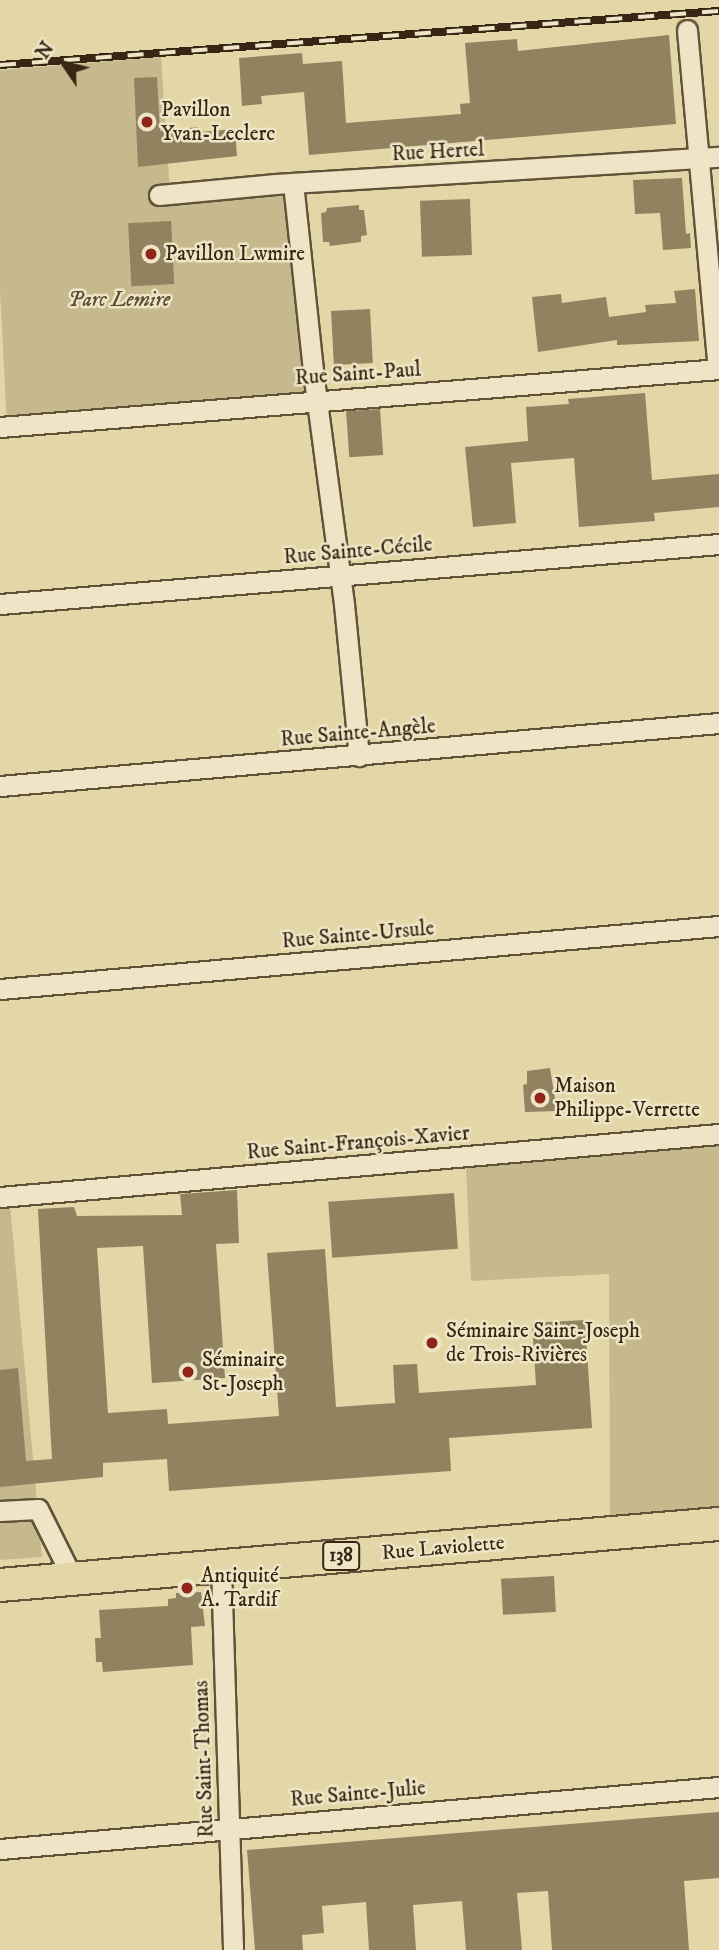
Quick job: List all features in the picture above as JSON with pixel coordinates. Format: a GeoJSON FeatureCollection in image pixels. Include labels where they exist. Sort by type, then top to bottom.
{"type":"FeatureCollection","features":[{"type":"Feature","properties":{"kind":"main road","name":"Rue Laviolette"},"geometry":{"type":"LineString","coordinates":[[0,1586],[719,1524]]}},
{"type":"Feature","properties":{"kind":"street"},"geometry":{"type":"LineString","coordinates":[[687,30],[719,369]]}},
{"type":"Feature","properties":{"kind":"street","name":"Rue Hertel"},"geometry":{"type":"LineString","coordinates":[[159,195],[293,183],[719,157]]}},
{"type":"Feature","properties":{"kind":"street"},"geometry":{"type":"LineString","coordinates":[[293,183],[359,756]]}},
{"type":"Feature","properties":{"kind":"street","name":"Rue Saint-Paul"},"geometry":{"type":"LineString","coordinates":[[0,427],[719,369]]}},
{"type":"Feature","properties":{"kind":"street","name":"Rue Sainte-Cécile"},"geometry":{"type":"LineString","coordinates":[[0,604],[719,544]]}},
{"type":"Feature","properties":{"kind":"street","name":"Rue Sainte-Angèle"},"geometry":{"type":"LineString","coordinates":[[0,786],[719,723]]}},
{"type":"Feature","properties":{"kind":"street","name":"Rue Sainte-Ursule"},"geometry":{"type":"LineString","coordinates":[[0,989],[719,926]]}},
{"type":"Feature","properties":{"kind":"street","name":"Rue Saint-François-Xavier"},"geometry":{"type":"LineString","coordinates":[[0,1197],[719,1134]]}},
{"type":"Feature","properties":{"kind":"street"},"geometry":{"type":"LineString","coordinates":[[0,1511],[38,1509],[73,1579]]}},
{"type":"Feature","properties":{"kind":"street","name":"Rue Saint-Thomas"},"geometry":{"type":"LineString","coordinates":[[221,1566],[233,1950]]}},
{"type":"Feature","properties":{"kind":"street","name":"Rue Sainte-Julie"},"geometry":{"type":"LineString","coordinates":[[0,1849],[719,1787]]}},
{"type":"Feature","properties":{"kind":"green space","name":"Parc Lemire"},"geometry":{"type":"Polygon","coordinates":[[[161,57],[170,194],[305,175],[319,395],[7,426],[0,291],[0,70],[161,57]]]}},
{"type":"Feature","properties":{"kind":"green space"},"geometry":{"type":"Polygon","coordinates":[[[719,1143],[719,1526],[610,1526],[609,1274],[471,1281],[466,1164],[719,1143]]]}},
{"type":"Feature","properties":{"kind":"green space"},"geometry":{"type":"Polygon","coordinates":[[[10,1204],[42,1557],[0,1560],[0,1205],[10,1204]]]}},
{"type":"Feature","properties":{"kind":"building"},"geometry":{"type":"Polygon","coordinates":[[[669,35],[676,124],[309,155],[304,92],[261,96],[262,104],[242,106],[239,58],[302,53],[303,64],[342,61],[346,123],[461,114],[460,104],[470,103],[465,43],[517,39],[518,51],[669,35]]]}},
{"type":"Feature","properties":{"kind":"building"},"geometry":{"type":"Polygon","coordinates":[[[157,77],[160,131],[198,127],[199,132],[235,129],[237,156],[138,167],[134,78],[157,77]]]}},
{"type":"Feature","properties":{"kind":"building"},"geometry":{"type":"Polygon","coordinates":[[[682,178],[686,234],[690,233],[691,248],[663,250],[660,213],[635,214],[633,180],[682,178]]]}},
{"type":"Feature","properties":{"kind":"building"},"geometry":{"type":"Polygon","coordinates":[[[470,199],[472,255],[422,257],[420,201],[470,199]]]}},
{"type":"Feature","properties":{"kind":"building"},"geometry":{"type":"Polygon","coordinates":[[[359,205],[359,210],[364,210],[367,235],[361,236],[361,242],[330,246],[329,242],[323,242],[321,213],[326,212],[327,208],[359,205]]]}},
{"type":"Feature","properties":{"kind":"building","name":"Pavillon Lwmire"},"geometry":{"type":"Polygon","coordinates":[[[171,221],[174,284],[131,286],[128,223],[171,221]]]}},
{"type":"Feature","properties":{"kind":"building"},"geometry":{"type":"Polygon","coordinates":[[[695,289],[699,341],[617,345],[617,340],[538,352],[532,297],[561,294],[562,303],[606,297],[609,317],[646,312],[645,305],[676,303],[674,291],[695,289]]]}},
{"type":"Feature","properties":{"kind":"building"},"geometry":{"type":"Polygon","coordinates":[[[370,309],[373,363],[334,365],[331,311],[370,309]]]}},
{"type":"Feature","properties":{"kind":"building"},"geometry":{"type":"Polygon","coordinates":[[[645,393],[652,480],[719,474],[719,507],[654,513],[655,521],[579,527],[574,458],[511,463],[516,523],[473,527],[465,447],[528,441],[526,407],[569,404],[568,399],[645,393]]]}},
{"type":"Feature","properties":{"kind":"building"},"geometry":{"type":"Polygon","coordinates":[[[380,409],[383,455],[349,457],[346,411],[380,409]]]}},
{"type":"Feature","properties":{"kind":"building","name":"Maison Philippe-Verrette"},"geometry":{"type":"Polygon","coordinates":[[[550,1068],[557,1111],[525,1112],[523,1085],[527,1084],[527,1071],[550,1068]]]}},
{"type":"Feature","properties":{"kind":"building","name":"Séminaire St-Joseph"},"geometry":{"type":"Polygon","coordinates":[[[237,1190],[239,1243],[216,1244],[225,1378],[152,1383],[143,1246],[97,1248],[108,1413],[167,1409],[168,1424],[279,1416],[267,1253],[325,1249],[336,1407],[395,1403],[393,1365],[417,1364],[419,1393],[536,1385],[532,1323],[585,1320],[592,1428],[449,1438],[451,1471],[169,1491],[167,1459],[103,1463],[103,1477],[0,1487],[0,1370],[18,1368],[26,1461],[52,1459],[38,1209],[74,1207],[77,1216],[182,1215],[180,1194],[237,1190]]]}},
{"type":"Feature","properties":{"kind":"building"},"geometry":{"type":"Polygon","coordinates":[[[454,1193],[458,1249],[332,1258],[328,1202],[454,1193]]]}},
{"type":"Feature","properties":{"kind":"building"},"geometry":{"type":"Polygon","coordinates":[[[554,1576],[556,1612],[503,1615],[501,1579],[554,1576]]]}},
{"type":"Feature","properties":{"kind":"building"},"geometry":{"type":"Polygon","coordinates":[[[201,1592],[205,1626],[191,1627],[193,1665],[103,1672],[102,1662],[96,1662],[95,1638],[101,1638],[99,1610],[168,1606],[168,1599],[176,1598],[176,1593],[201,1592]]]}},
{"type":"Feature","properties":{"kind":"building"},"geometry":{"type":"Polygon","coordinates":[[[719,1812],[719,1878],[684,1881],[689,1950],[552,1950],[548,1891],[517,1893],[522,1950],[466,1950],[462,1901],[413,1905],[416,1950],[369,1950],[366,1902],[322,1906],[324,1933],[302,1935],[303,1950],[255,1950],[247,1850],[719,1812]]]}},
{"type":"Feature","properties":{"kind":"railway"},"geometry":{"type":"LineString","coordinates":[[0,65],[719,11]]}},
{"type":"Feature","properties":{"kind":"place","name":"Pavillon Yvan-Leclerc"},"geometry":{"type":"Point","coordinates":[147,122]}},
{"type":"Feature","properties":{"kind":"place","name":"Pavillon Lwmire"},"geometry":{"type":"Point","coordinates":[151,254]}},
{"type":"Feature","properties":{"kind":"place","name":"Maison Philippe-Verrette"},"geometry":{"type":"Point","coordinates":[540,1098]}},
{"type":"Feature","properties":{"kind":"place","name":"Séminaire Saint-Joseph de Trois‑Rivières"},"geometry":{"type":"Point","coordinates":[432,1343]}},
{"type":"Feature","properties":{"kind":"place","name":"Séminaire St-Joseph"},"geometry":{"type":"Point","coordinates":[188,1372]}},
{"type":"Feature","properties":{"kind":"place","name":"Antiquité A. Tardif"},"geometry":{"type":"Point","coordinates":[187,1588]}}]}
